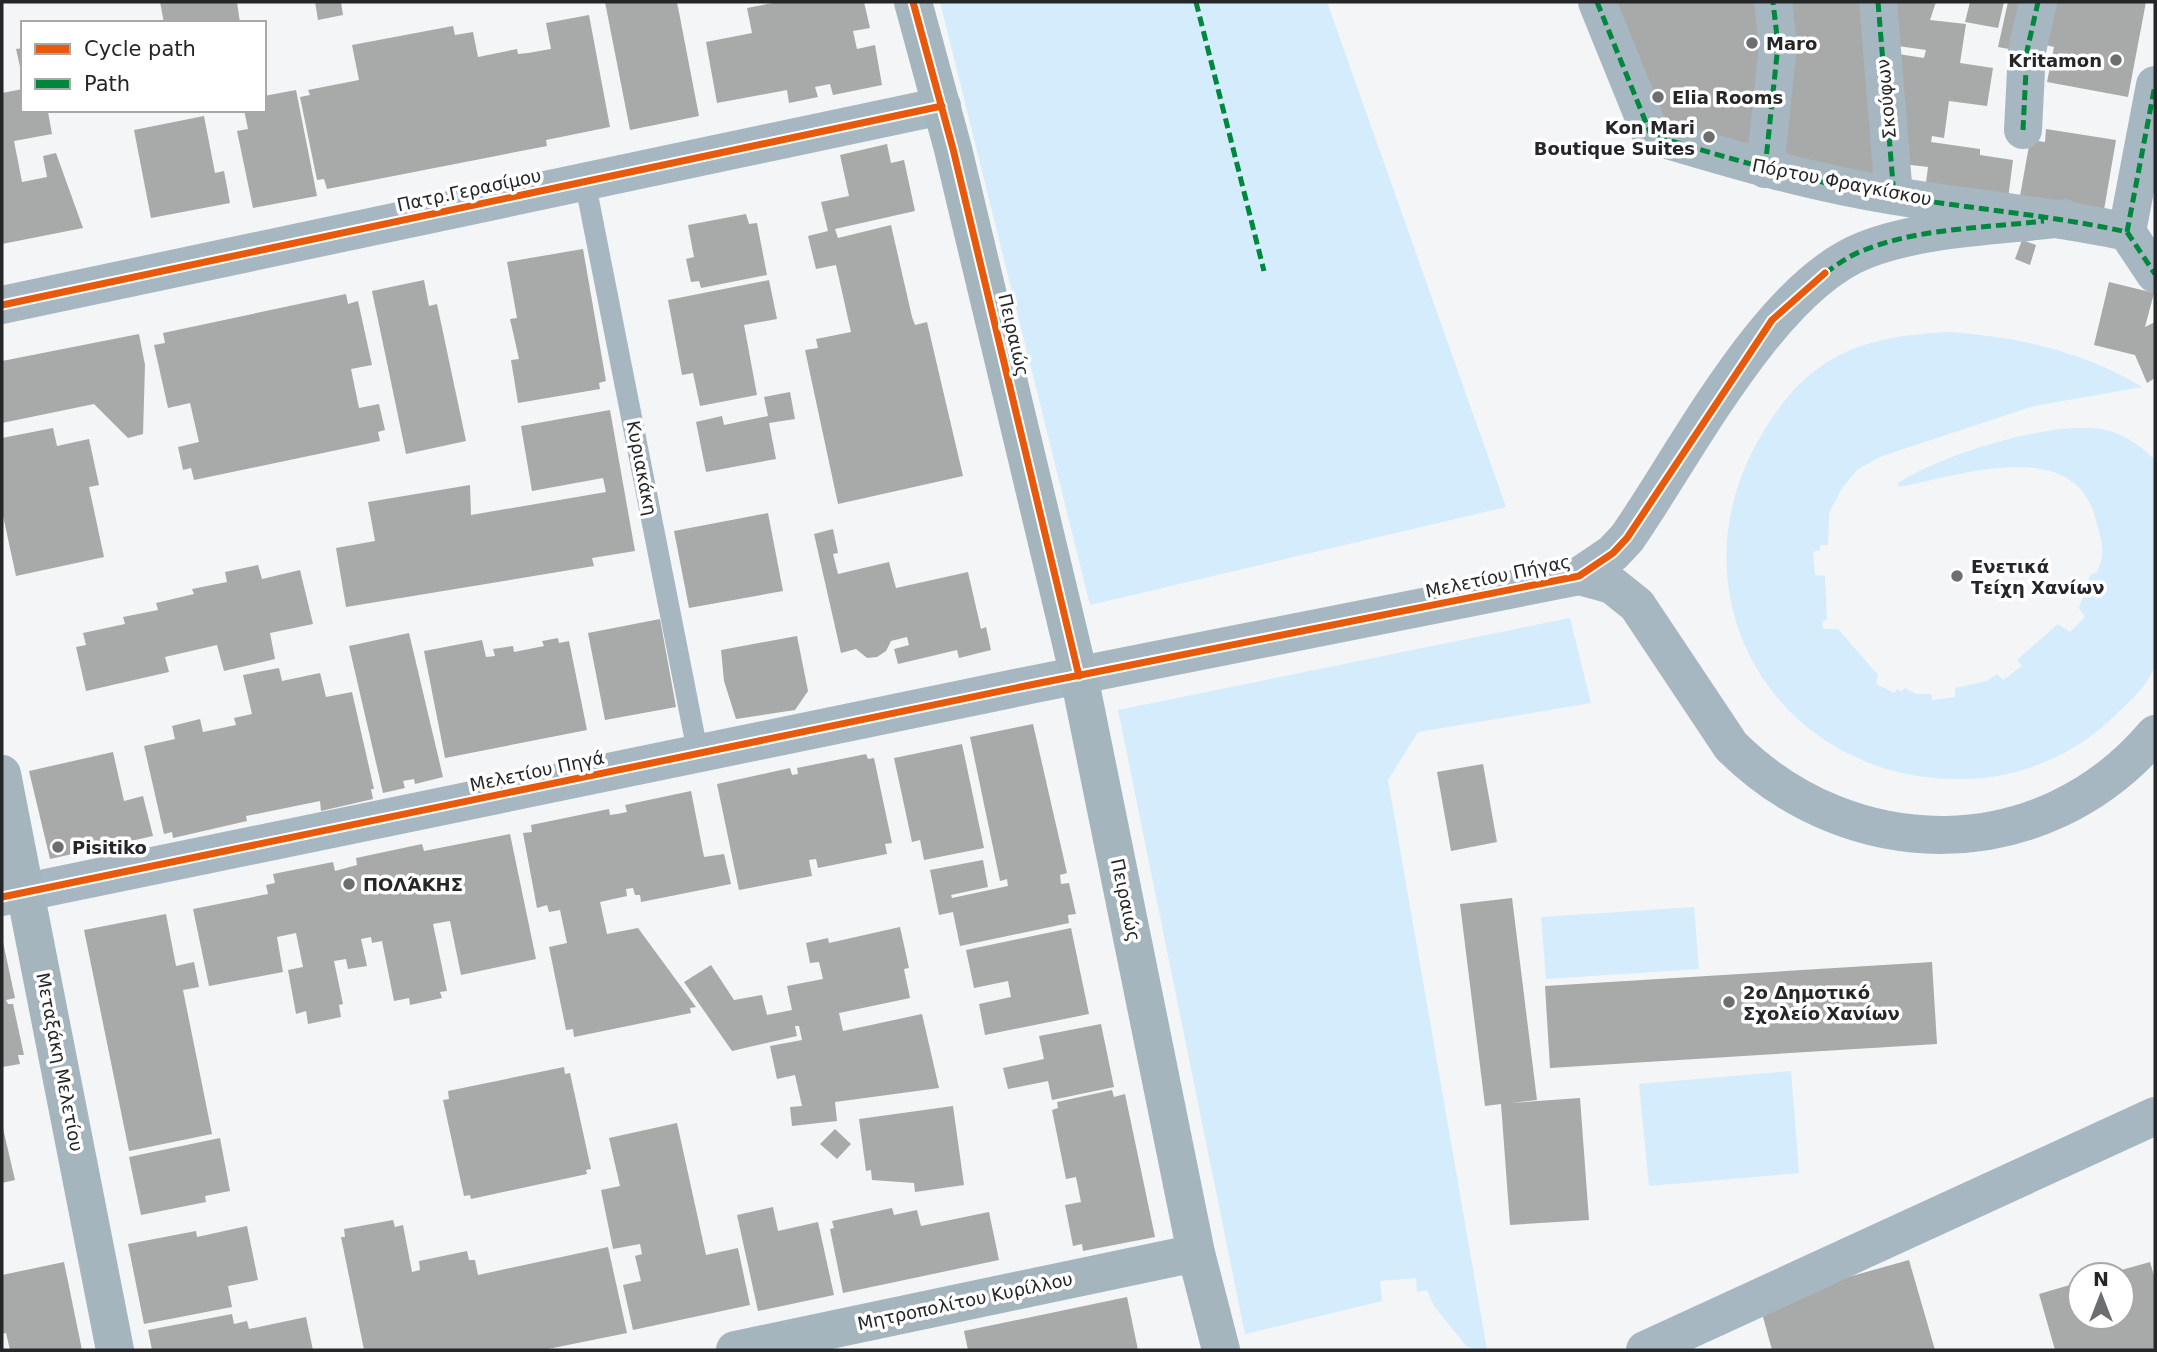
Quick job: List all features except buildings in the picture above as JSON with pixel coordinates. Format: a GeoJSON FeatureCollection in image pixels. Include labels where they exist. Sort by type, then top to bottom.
{"type":"FeatureCollection","features":[{"type":"Feature","properties":{"kind":"street","name":"Πειραιώς"},"geometry":{"type":"LineString","coordinates":[[913,2],[942,106],[1079,676],[1215,1349]]}},
{"type":"Feature","properties":{"kind":"street","name":"Πόρτου Φραγκίσκου"},"geometry":{"type":"LineString","coordinates":[[1597,2],[1651,135],[1765,169],[1894,196],[2064,218],[2127,232]]}},
{"type":"Feature","properties":{"kind":"street"},"geometry":{"type":"LineString","coordinates":[[1765,169],[1778,45],[1773,2]]}},
{"type":"Feature","properties":{"kind":"street","name":"Σκούφων"},"geometry":{"type":"LineString","coordinates":[[1878,2],[1894,196]]}},
{"type":"Feature","properties":{"kind":"street"},"geometry":{"type":"LineString","coordinates":[[2023,130],[2027,51],[2038,2]]}},
{"type":"Feature","properties":{"kind":"street"},"geometry":{"type":"LineString","coordinates":[[2155,85],[2127,232],[2155,275]]}},
{"type":"Feature","properties":{"kind":"street","name":"Πατρ.Γερασίμου"},"geometry":{"type":"LineString","coordinates":[[2,305],[942,106]]}},
{"type":"Feature","properties":{"kind":"street","name":"Μελετίου Πήγας"},"geometry":{"type":"LineString","coordinates":[[1079,676],[1579,576],[1613,554],[1627,538],[1772,320],[1825,273],[1852,256],[1874,247],[1914,237],[2064,218]]}},
{"type":"Feature","properties":{"kind":"street"},"geometry":{"type":"LineString","coordinates":[[1579,576],[1612,585],[1637,605],[1731,746],[1748,763],[1785,791],[1848,822],[1893,832],[1940,836],[2010,826],[2054,811],[2095,788],[2131,759],[2155,734]]}},
{"type":"Feature","properties":{"kind":"street","name":"Μελετίου Πηγά"},"geometry":{"type":"LineString","coordinates":[[14,894],[1079,676]]}},
{"type":"Feature","properties":{"kind":"street","name":"Μεταξάκη Μελετίου"},"geometry":{"type":"LineString","coordinates":[[2,774],[14,894],[115,1350]]}},
{"type":"Feature","properties":{"kind":"street"},"geometry":{"type":"LineString","coordinates":[[1645,1350],[2155,1116]]}},
{"type":"Feature","properties":{"kind":"street","name":"Μητροπολίτου Κυρίλλου"},"geometry":{"type":"LineString","coordinates":[[735,1350],[1196,1253]]}},
{"type":"Feature","properties":{"kind":"lane","name":"Κυριακάκη"},"geometry":{"type":"LineString","coordinates":[[585,182],[698,754]]}},
{"type":"Feature","properties":{"kind":"shaded area"},"geometry":{"type":"Polygon","coordinates":[[[940,2],[1327,2],[1506,507],[1090,605],[940,2]]]}},
{"type":"Feature","properties":{"kind":"shaded area"},"geometry":{"type":"Polygon","coordinates":[[[1950,332],[2049,348],[2097,364],[2142,387],[2034,406],[1882,456],[1857,470],[1842,488],[1829,513],[1828,545],[1820,545],[1820,550],[1813,552],[1815,575],[1825,576],[1827,620],[1822,621],[1823,629],[1838,629],[1878,675],[1876,684],[1895,693],[1896,689],[1902,691],[1905,688],[1916,694],[1931,694],[1932,700],[1955,697],[1955,688],[1987,681],[1997,674],[2003,680],[2022,666],[2017,660],[2058,624],[2070,632],[2085,617],[2079,608],[2090,575],[2097,572],[2102,557],[2095,517],[2083,491],[2063,476],[2038,468],[2009,467],[1979,470],[1899,487],[1898,483],[1917,472],[1971,450],[2033,433],[2063,429],[2089,428],[2110,431],[2134,443],[2155,460],[2156,650],[2155,664],[2148,680],[2108,722],[2077,746],[2023,770],[1985,778],[1965,779],[1899,772],[1841,750],[1793,714],[1757,669],[1734,615],[1727,557],[1735,495],[1762,434],[1799,385],[1840,355],[1864,345],[1918,334],[1950,332]]]}},
{"type":"Feature","properties":{"kind":"shaded area"},"geometry":{"type":"Polygon","coordinates":[[[1570,618],[1591,703],[1418,732],[1388,780],[1487,1350],[1467,1347],[1434,1306],[1427,1290],[1417,1292],[1416,1278],[1380,1281],[1382,1301],[1245,1334],[1118,710],[1570,618]]]}},
{"type":"Feature","properties":{"kind":"shaded area"},"geometry":{"type":"Polygon","coordinates":[[[1694,907],[1699,969],[1546,979],[1541,917],[1694,907]]]}},
{"type":"Feature","properties":{"kind":"shaded area"},"geometry":{"type":"Polygon","coordinates":[[[1791,1071],[1799,1173],[1649,1186],[1639,1084],[1791,1071]]]}},
{"type":"Feature","properties":{"kind":"marked path"},"geometry":{"type":"LineString","coordinates":[[1196,2],[1264,271]]}},
{"type":"Feature","properties":{"kind":"marked path"},"geometry":{"type":"LineString","coordinates":[[1597,2],[1651,135],[1833,184],[2127,232],[2155,274]]}},
{"type":"Feature","properties":{"kind":"marked path"},"geometry":{"type":"LineString","coordinates":[[1765,169],[1778,45],[1773,2]]}},
{"type":"Feature","properties":{"kind":"marked path"},"geometry":{"type":"LineString","coordinates":[[1878,2],[1894,196]]}},
{"type":"Feature","properties":{"kind":"marked path"},"geometry":{"type":"LineString","coordinates":[[2023,130],[2027,51],[2038,2]]}},
{"type":"Feature","properties":{"kind":"marked path"},"geometry":{"type":"LineString","coordinates":[[2127,232],[2155,85]]}},
{"type":"Feature","properties":{"kind":"marked path"},"geometry":{"type":"LineString","coordinates":[[1825,273],[1857,253],[1883,243],[1928,233],[2044,221]]}},
{"type":"Feature","properties":{"kind":"cycle path"},"geometry":{"type":"LineString","coordinates":[[913,2],[953,149],[1079,676]]}},
{"type":"Feature","properties":{"kind":"cycle path"},"geometry":{"type":"LineString","coordinates":[[2,305],[942,106]]}},
{"type":"Feature","properties":{"kind":"cycle path"},"geometry":{"type":"LineString","coordinates":[[2,897],[1035,684],[1579,576],[1613,553],[1627,538],[1772,320],[1825,273]]}},
{"type":"Feature","properties":{"kind":"place","name":"Maro"},"geometry":{"type":"Point","coordinates":[1752,43]}},
{"type":"Feature","properties":{"kind":"place","name":"Kritamon"},"geometry":{"type":"Point","coordinates":[2116,60]}},
{"type":"Feature","properties":{"kind":"place","name":"Elia Rooms"},"geometry":{"type":"Point","coordinates":[1658,97]}},
{"type":"Feature","properties":{"kind":"place","name":"Kon Mari Boutique Suites"},"geometry":{"type":"Point","coordinates":[1709,137]}},
{"type":"Feature","properties":{"kind":"place","name":"Ενετικά Τείχη Χανίων"},"geometry":{"type":"Point","coordinates":[1957,576]}},
{"type":"Feature","properties":{"kind":"place","name":"Pisitiko"},"geometry":{"type":"Point","coordinates":[58,847]}},
{"type":"Feature","properties":{"kind":"place","name":"ΠΟΛΆΚΗΣ"},"geometry":{"type":"Point","coordinates":[349,884]}},
{"type":"Feature","properties":{"kind":"place","name":"2ο Δημοτικό Σχολείο Χανίων"},"geometry":{"type":"Point","coordinates":[1729,1002]}}]}
